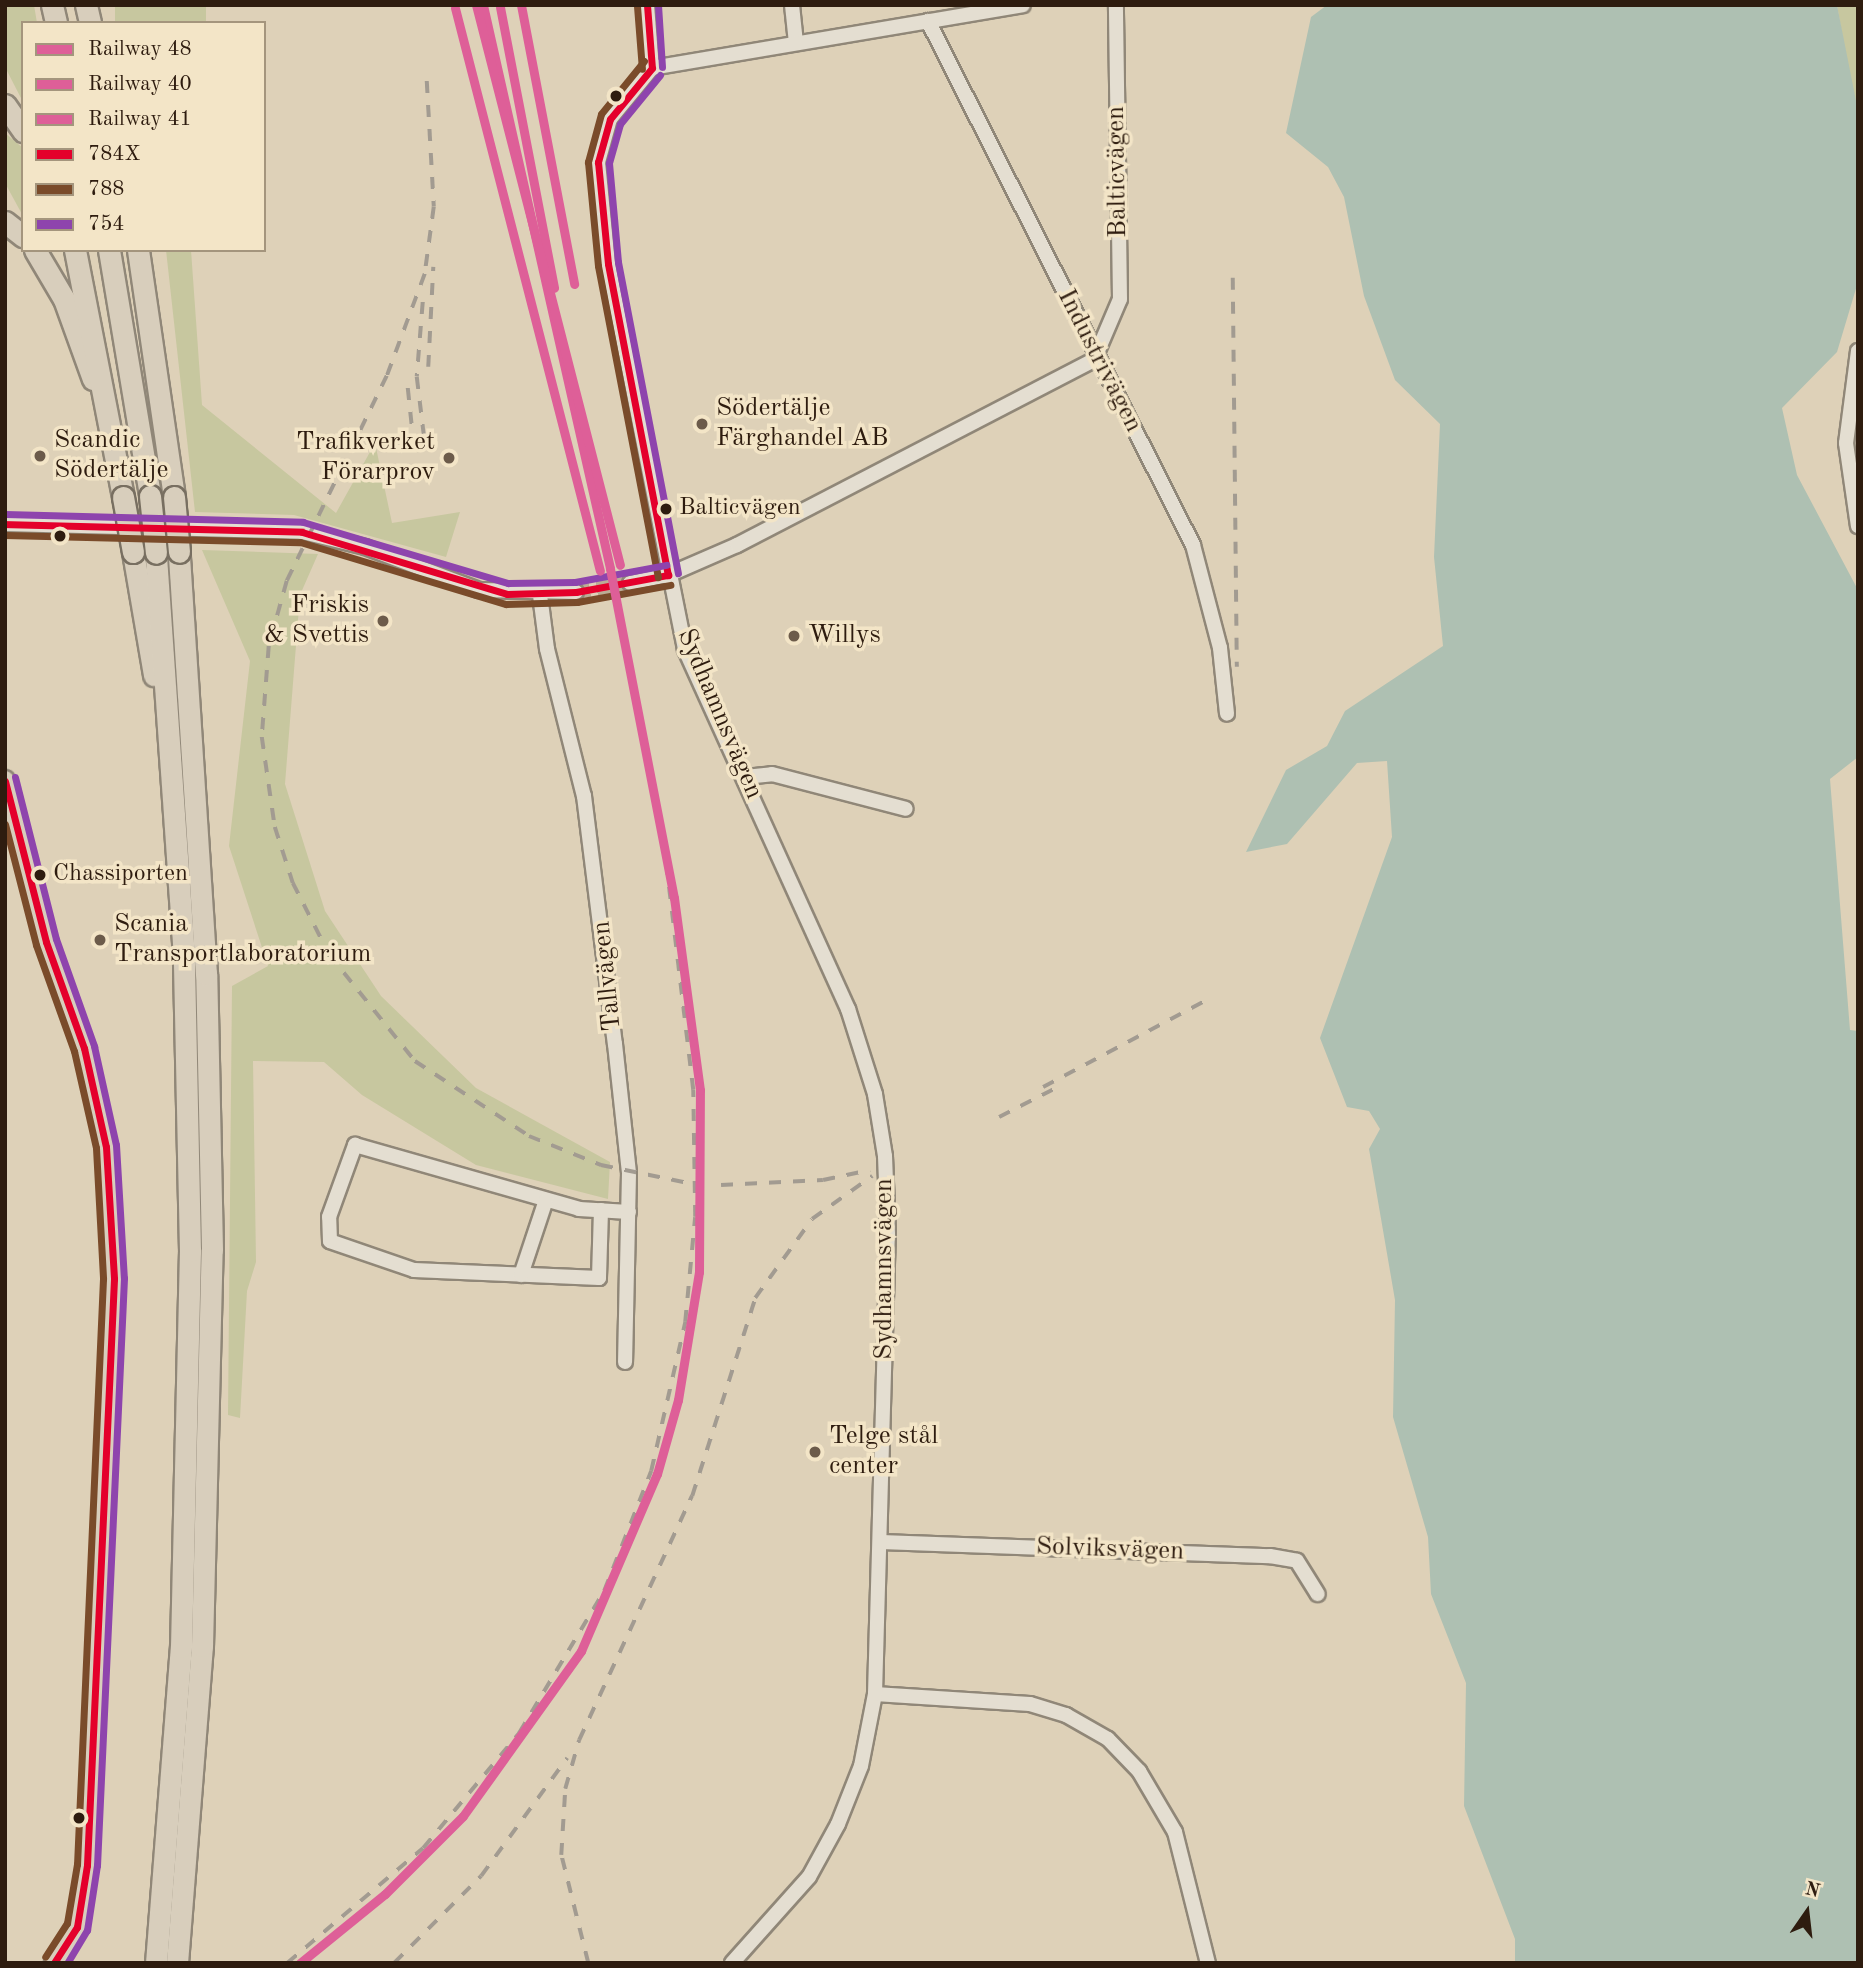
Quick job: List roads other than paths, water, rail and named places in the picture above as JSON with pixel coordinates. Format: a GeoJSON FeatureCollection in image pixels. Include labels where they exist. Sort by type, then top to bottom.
{"type":"FeatureCollection","features":[{"type":"Feature","properties":{"kind":"highway"},"geometry":{"type":"LineString","coordinates":[[5,105],[21,128]]}},
{"type":"Feature","properties":{"kind":"highway"},"geometry":{"type":"LineString","coordinates":[[5,222],[21,234]]}},
{"type":"Feature","properties":{"kind":"highway"},"geometry":{"type":"LineString","coordinates":[[37,252],[64,299],[115,448]]}},
{"type":"Feature","properties":{"kind":"highway"},"geometry":{"type":"LineString","coordinates":[[75,252],[115,448],[173,774]]}},
{"type":"Feature","properties":{"kind":"highway"},"geometry":{"type":"LineString","coordinates":[[109,252],[150,496],[156,553],[173,774],[184,971],[188,1390],[178,1700],[156,1963]]}},
{"type":"Feature","properties":{"kind":"highway"},"geometry":{"type":"LineString","coordinates":[[138,252],[174,497],[206,974],[212,1250],[202,1646],[177,1963]]}},
{"type":"Feature","properties":{"kind":"main road"},"geometry":{"type":"LineString","coordinates":[[5,780],[46,942],[84,1048],[106,1147],[114,1279],[87,1865],[77,1927],[54,1963]]}},
{"type":"Feature","properties":{"kind":"street"},"geometry":{"type":"LineString","coordinates":[[647,5],[652,68],[796,41],[1023,5]]}},
{"type":"Feature","properties":{"kind":"street"},"geometry":{"type":"LineString","coordinates":[[792,5],[796,41]]}},
{"type":"Feature","properties":{"kind":"street","name":"Balticvägen"},"geometry":{"type":"LineString","coordinates":[[1094,360],[1120,299],[1116,5]]}},
{"type":"Feature","properties":{"kind":"street","name":"Industrivägen"},"geometry":{"type":"LineString","coordinates":[[928,21],[1094,360],[1193,545],[1220,648],[1227,714]]}},
{"type":"Feature","properties":{"kind":"street","name":"Sydhamnsvägen"},"geometry":{"type":"LineString","coordinates":[[652,68],[610,119],[597,162],[608,264],[668,575],[685,649],[848,1009],[875,1094],[888,1234],[875,1694],[861,1766],[838,1824],[809,1877],[732,1963]]}},
{"type":"Feature","properties":{"kind":"street"},"geometry":{"type":"LineString","coordinates":[[1858,351],[1846,443],[1858,526]]}},
{"type":"Feature","properties":{"kind":"street"},"geometry":{"type":"LineString","coordinates":[[629,583],[668,575],[851,489],[1094,360]]}},
{"type":"Feature","properties":{"kind":"street"},"geometry":{"type":"LineString","coordinates":[[5,524],[302,532],[365,547],[479,590],[540,595],[576,592]]}},
{"type":"Feature","properties":{"kind":"street","name":"Tallvägen"},"geometry":{"type":"LineString","coordinates":[[540,595],[596,869],[629,1212],[625,1362]]}},
{"type":"Feature","properties":{"kind":"street"},"geometry":{"type":"LineString","coordinates":[[745,777],[772,774],[906,809]]}},
{"type":"Feature","properties":{"kind":"street"},"geometry":{"type":"LineString","coordinates":[[601,1210],[599,1278],[414,1270],[330,1241],[329,1217],[355,1145],[546,1200],[629,1212]]}},
{"type":"Feature","properties":{"kind":"street"},"geometry":{"type":"LineString","coordinates":[[521,1275],[546,1200]]}},
{"type":"Feature","properties":{"kind":"street","name":"Solviksvägen"},"geometry":{"type":"LineString","coordinates":[[881,1542],[1270,1556],[1297,1561],[1318,1594]]}},
{"type":"Feature","properties":{"kind":"street"},"geometry":{"type":"LineString","coordinates":[[875,1694],[1030,1704],[1066,1715],[1108,1739],[1139,1771],[1175,1832],[1208,1963]]}},
{"type":"Feature","properties":{"kind":"tunnel"},"geometry":{"type":"LineString","coordinates":[[576,592],[630,583]]}},
{"type":"Feature","properties":{"kind":"railway"},"geometry":{"type":"LineString","coordinates":[[427,81],[434,207],[425,274],[387,376],[287,581],[269,646],[262,737],[275,827],[293,883],[329,954],[415,1061],[529,1136],[601,1165],[688,1183]]}},
{"type":"Feature","properties":{"kind":"railway"},"geometry":{"type":"LineString","coordinates":[[428,367],[433,267]]}},
{"type":"Feature","properties":{"kind":"railway"},"geometry":{"type":"LineString","coordinates":[[1233,278],[1237,667]]}},
{"type":"Feature","properties":{"kind":"railway"},"geometry":{"type":"LineString","coordinates":[[423,302],[417,377],[425,443]]}},
{"type":"Feature","properties":{"kind":"railway"},"geometry":{"type":"LineString","coordinates":[[408,388],[414,445]]}},
{"type":"Feature","properties":{"kind":"railway"},"geometry":{"type":"LineString","coordinates":[[287,1963],[423,1848],[519,1733],[604,1591],[651,1471],[685,1322],[695,1217],[693,1090],[664,845]]}},
{"type":"Feature","properties":{"kind":"railway"},"geometry":{"type":"LineString","coordinates":[[1043,1087],[1205,1001]]}},
{"type":"Feature","properties":{"kind":"railway"},"geometry":{"type":"LineString","coordinates":[[999,1117],[1058,1087]]}},
{"type":"Feature","properties":{"kind":"railway"},"geometry":{"type":"LineString","coordinates":[[721,1185],[823,1180],[870,1170]]}},
{"type":"Feature","properties":{"kind":"railway"},"geometry":{"type":"LineString","coordinates":[[588,1963],[561,1855],[565,1789],[579,1740],[692,1496],[755,1298],[812,1219],[872,1176]]}},
{"type":"Feature","properties":{"kind":"railway"},"geometry":{"type":"LineString","coordinates":[[394,1963],[481,1876],[567,1758]]}},
{"type":"Feature","properties":{"kind":"rail line","name":"41"},"geometry":{"type":"LineString","coordinates":[[476,5],[620,565]]}},
{"type":"Feature","properties":{"kind":"rail line","name":"48"},"geometry":{"type":"LineString","coordinates":[[300,1963],[385,1894],[463,1816],[581,1651],[657,1474],[678,1400],[699,1272],[700,1090],[674,898],[610,568],[483,5]]}},
{"type":"Feature","properties":{"kind":"rail line","name":"41"},"geometry":{"type":"LineString","coordinates":[[521,5],[574,284]]}},
{"type":"Feature","properties":{"kind":"rail line","name":"40"},"geometry":{"type":"LineString","coordinates":[[500,7],[554,288]]}},
{"type":"Feature","properties":{"kind":"rail line","name":"40"},"geometry":{"type":"LineString","coordinates":[[455,8],[600,571]]}},
{"type":"Feature","properties":{"kind":"place","name":"Södertälje Färghandel AB"},"geometry":{"type":"Point","coordinates":[702,424]}},
{"type":"Feature","properties":{"kind":"place","name":"Scandic Södertälje"},"geometry":{"type":"Point","coordinates":[40,456]}},
{"type":"Feature","properties":{"kind":"place","name":"Trafikverket Förarprov"},"geometry":{"type":"Point","coordinates":[449,458]}},
{"type":"Feature","properties":{"kind":"place","name":"Balticvägen"},"geometry":{"type":"Point","coordinates":[666,509]}},
{"type":"Feature","properties":{"kind":"place","name":"Friskis & Svettis"},"geometry":{"type":"Point","coordinates":[383,621]}},
{"type":"Feature","properties":{"kind":"place","name":"Willys"},"geometry":{"type":"Point","coordinates":[794,636]}},
{"type":"Feature","properties":{"kind":"place","name":"Chassiporten"},"geometry":{"type":"Point","coordinates":[40,875]}},
{"type":"Feature","properties":{"kind":"place","name":"Scania Transportlaboratorium"},"geometry":{"type":"Point","coordinates":[100,940]}},
{"type":"Feature","properties":{"kind":"place","name":"Telge stål center"},"geometry":{"type":"Point","coordinates":[815,1452]}}]}
